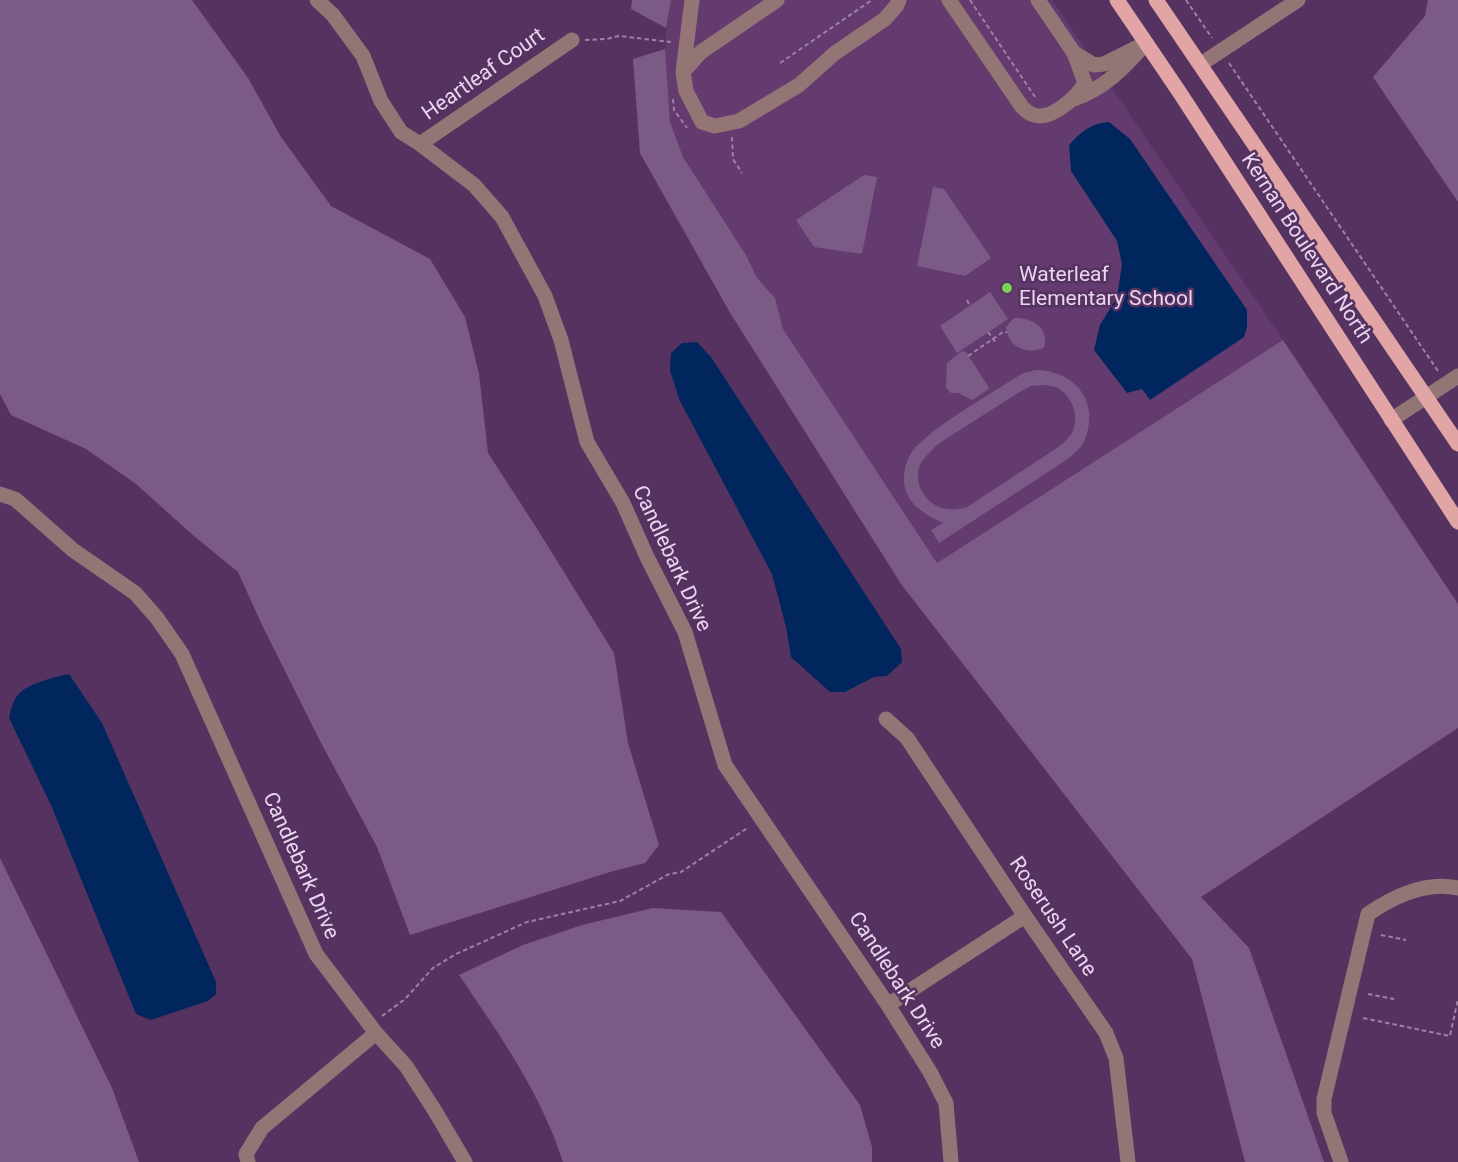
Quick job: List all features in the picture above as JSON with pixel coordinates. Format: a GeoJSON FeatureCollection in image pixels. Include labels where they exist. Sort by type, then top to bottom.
{"type":"FeatureCollection","features":[{"type":"Feature","properties":{"kind":"main road","name":"Kernan Boulevard North"},"geometry":{"type":"LineString","coordinates":[[1117,0],[1458,522]]}},
{"type":"Feature","properties":{"kind":"main road","name":"Kernan Boulevard North"},"geometry":{"type":"LineString","coordinates":[[1156,0],[1458,444]]}},
{"type":"Feature","properties":{"kind":"street","name":"Candlebark Drive"},"geometry":{"type":"LineString","coordinates":[[317,0],[333,15],[363,56],[381,101],[401,132],[474,185],[502,217],[545,296],[561,340],[586,442],[635,525],[647,557],[685,632],[725,765],[888,1005],[930,1072],[946,1104],[951,1162]]}},
{"type":"Feature","properties":{"kind":"street"},"geometry":{"type":"LineString","coordinates":[[692,0],[683,72],[686,91],[702,122],[716,126],[740,121],[799,85],[835,52],[885,19],[897,5],[898,0]]}},
{"type":"Feature","properties":{"kind":"street"},"geometry":{"type":"LineString","coordinates":[[683,72],[701,52],[777,0]]}},
{"type":"Feature","properties":{"kind":"street"},"geometry":{"type":"LineString","coordinates":[[950,0],[1022,107],[1032,115],[1040,116],[1053,112],[1071,100],[1089,94],[1122,70],[1146,43]]}},
{"type":"Feature","properties":{"kind":"street"},"geometry":{"type":"LineString","coordinates":[[1038,0],[1074,53],[1085,83],[1071,100]]}},
{"type":"Feature","properties":{"kind":"street"},"geometry":{"type":"LineString","coordinates":[[1201,64],[1298,0]]}},
{"type":"Feature","properties":{"kind":"street","name":"Heartleaf Court"},"geometry":{"type":"LineString","coordinates":[[420,144],[572,40]]}},
{"type":"Feature","properties":{"kind":"street"},"geometry":{"type":"LineString","coordinates":[[1074,53],[1094,65],[1104,64],[1146,43]]}},
{"type":"Feature","properties":{"kind":"street"},"geometry":{"type":"LineString","coordinates":[[1391,420],[1452,380]]}},
{"type":"Feature","properties":{"kind":"street","name":"Candlebark Drive"},"geometry":{"type":"LineString","coordinates":[[0,494],[15,499],[73,550],[135,593],[157,618],[182,654],[316,954],[376,1033],[406,1066],[465,1162]]}},
{"type":"Feature","properties":{"kind":"street","name":"Roserush Lane"},"geometry":{"type":"LineString","coordinates":[[886,719],[907,738],[1106,1033],[1116,1059],[1128,1162]]}},
{"type":"Feature","properties":{"kind":"street"},"geometry":{"type":"LineString","coordinates":[[1341,1162],[1324,1113],[1324,1099],[1368,914],[1405,894],[1436,885],[1458,888]]}},
{"type":"Feature","properties":{"kind":"street"},"geometry":{"type":"LineString","coordinates":[[888,1005],[1025,916]]}},
{"type":"Feature","properties":{"kind":"street"},"geometry":{"type":"LineString","coordinates":[[248,1162],[246,1154],[262,1128],[376,1033]]}},
{"type":"Feature","properties":{"kind":"path"},"geometry":{"type":"LineString","coordinates":[[780,63],[872,0]]}},
{"type":"Feature","properties":{"kind":"path"},"geometry":{"type":"LineString","coordinates":[[970,0],[1038,102]]}},
{"type":"Feature","properties":{"kind":"path"},"geometry":{"type":"LineString","coordinates":[[1186,0],[1452,380]]}},
{"type":"Feature","properties":{"kind":"path"},"geometry":{"type":"LineString","coordinates":[[732,135],[733,159],[742,173]]}},
{"type":"Feature","properties":{"kind":"path"},"geometry":{"type":"LineString","coordinates":[[967,300],[970,306]]}},
{"type":"Feature","properties":{"kind":"path"},"geometry":{"type":"LineString","coordinates":[[988,332],[996,344]]}},
{"type":"Feature","properties":{"kind":"path"},"geometry":{"type":"LineString","coordinates":[[969,356],[1006,332]]}},
{"type":"Feature","properties":{"kind":"path"},"geometry":{"type":"LineString","coordinates":[[376,1033],[377,1019],[405,999],[440,963],[527,922],[620,901],[669,874],[681,872],[761,818]]}},
{"type":"Feature","properties":{"kind":"path"},"geometry":{"type":"LineString","coordinates":[[1381,935],[1406,940]]}},
{"type":"Feature","properties":{"kind":"path"},"geometry":{"type":"LineString","coordinates":[[1368,994],[1394,999]]}},
{"type":"Feature","properties":{"kind":"path"},"geometry":{"type":"LineString","coordinates":[[1363,1018],[1450,1036],[1458,999]]}},
{"type":"Feature","properties":{"kind":"shaded area"},"geometry":{"type":"Polygon","coordinates":[[[0,0],[192,0],[248,78],[281,137],[331,206],[430,259],[465,317],[479,374],[488,453],[614,653],[628,743],[659,845],[645,863],[410,935],[377,847],[320,741],[238,572],[136,484],[86,449],[11,415],[0,394],[0,0]]]}},
{"type":"Feature","properties":{"kind":"shaded area"},"geometry":{"type":"Polygon","coordinates":[[[632,0],[671,0],[666,28],[631,9],[632,0]]]}},
{"type":"Feature","properties":{"kind":"shaded area","name":"Waterleaf Elementary School"},"geometry":{"type":"Polygon","coordinates":[[[671,0],[1052,0],[1283,340],[937,563],[783,329],[775,298],[757,278],[746,255],[683,157],[670,122],[665,62],[666,28],[671,0]]]}},
{"type":"Feature","properties":{"kind":"shaded area"},"geometry":{"type":"Polygon","coordinates":[[[1428,0],[1458,0],[1458,202],[1373,77],[1425,16],[1428,0]]]}},
{"type":"Feature","properties":{"kind":"shaded area"},"geometry":{"type":"Polygon","coordinates":[[[665,49],[670,122],[683,157],[746,255],[757,278],[775,298],[783,329],[937,563],[1283,340],[1458,604],[1458,728],[1201,897],[1249,948],[1324,1162],[1245,1162],[1192,959],[901,584],[729,311],[640,153],[633,59],[665,49]]]}},
{"type":"Feature","properties":{"kind":"shaded area"},"geometry":{"type":"Polygon","coordinates":[[[864,175],[877,177],[862,254],[814,247],[796,220],[864,175]]]}},
{"type":"Feature","properties":{"kind":"shaded area"},"geometry":{"type":"Polygon","coordinates":[[[933,187],[944,189],[991,258],[965,276],[917,266],[933,187]]]}},
{"type":"Feature","properties":{"kind":"shaded area"},"geometry":{"type":"Polygon","coordinates":[[[990,292],[1008,319],[957,353],[940,326],[990,292]]]}},
{"type":"Feature","properties":{"kind":"shaded area"},"geometry":{"type":"Polygon","coordinates":[[[1014,318],[1027,319],[1042,329],[1044,348],[1025,350],[1010,340],[1006,327],[1014,318]]]}},
{"type":"Feature","properties":{"kind":"shaded area"},"geometry":{"type":"Polygon","coordinates":[[[962,351],[966,352],[989,389],[972,400],[958,393],[951,393],[946,387],[947,363],[962,351]]]}},
{"type":"Feature","properties":{"kind":"shaded area"},"geometry":{"type":"Polygon","coordinates":[[[1036,370],[1063,376],[1081,392],[1087,402],[1089,414],[1084,442],[1068,459],[939,543],[931,530],[943,523],[917,507],[905,489],[904,474],[908,458],[917,446],[942,425],[1024,373],[1036,370]],[[1046,385],[1031,386],[1018,393],[938,444],[918,469],[919,484],[927,498],[944,509],[967,507],[1066,440],[1074,429],[1075,416],[1072,403],[1064,392],[1046,385]]]}},
{"type":"Feature","properties":{"kind":"shaded area"},"geometry":{"type":"Polygon","coordinates":[[[0,858],[112,1088],[139,1162],[0,1162],[0,858]]]}},
{"type":"Feature","properties":{"kind":"shaded area"},"geometry":{"type":"Polygon","coordinates":[[[653,908],[721,912],[860,1105],[872,1147],[872,1162],[563,1162],[531,1088],[504,1042],[459,975],[523,945],[582,925],[653,908]]]}},
{"type":"Feature","properties":{"kind":"water"},"geometry":{"type":"Polygon","coordinates":[[[1109,122],[1130,139],[1247,310],[1247,327],[1244,337],[1150,400],[1142,389],[1127,393],[1094,350],[1100,325],[1117,297],[1122,264],[1117,241],[1071,171],[1069,145],[1087,129],[1109,122]]]}},
{"type":"Feature","properties":{"kind":"water"},"geometry":{"type":"Polygon","coordinates":[[[697,342],[711,357],[901,649],[902,662],[887,676],[874,677],[845,692],[830,692],[791,657],[786,627],[772,574],[680,401],[670,371],[671,353],[682,343],[697,342]]]}},
{"type":"Feature","properties":{"kind":"water"},"geometry":{"type":"Polygon","coordinates":[[[69,674],[102,723],[216,982],[216,994],[208,1001],[151,1020],[136,1014],[51,805],[9,718],[19,693],[51,678],[69,674]]]}},
{"type":"Feature","properties":{"kind":"place","name":"Waterleaf Elementary School"},"geometry":{"type":"Point","coordinates":[1007,288]}}]}
